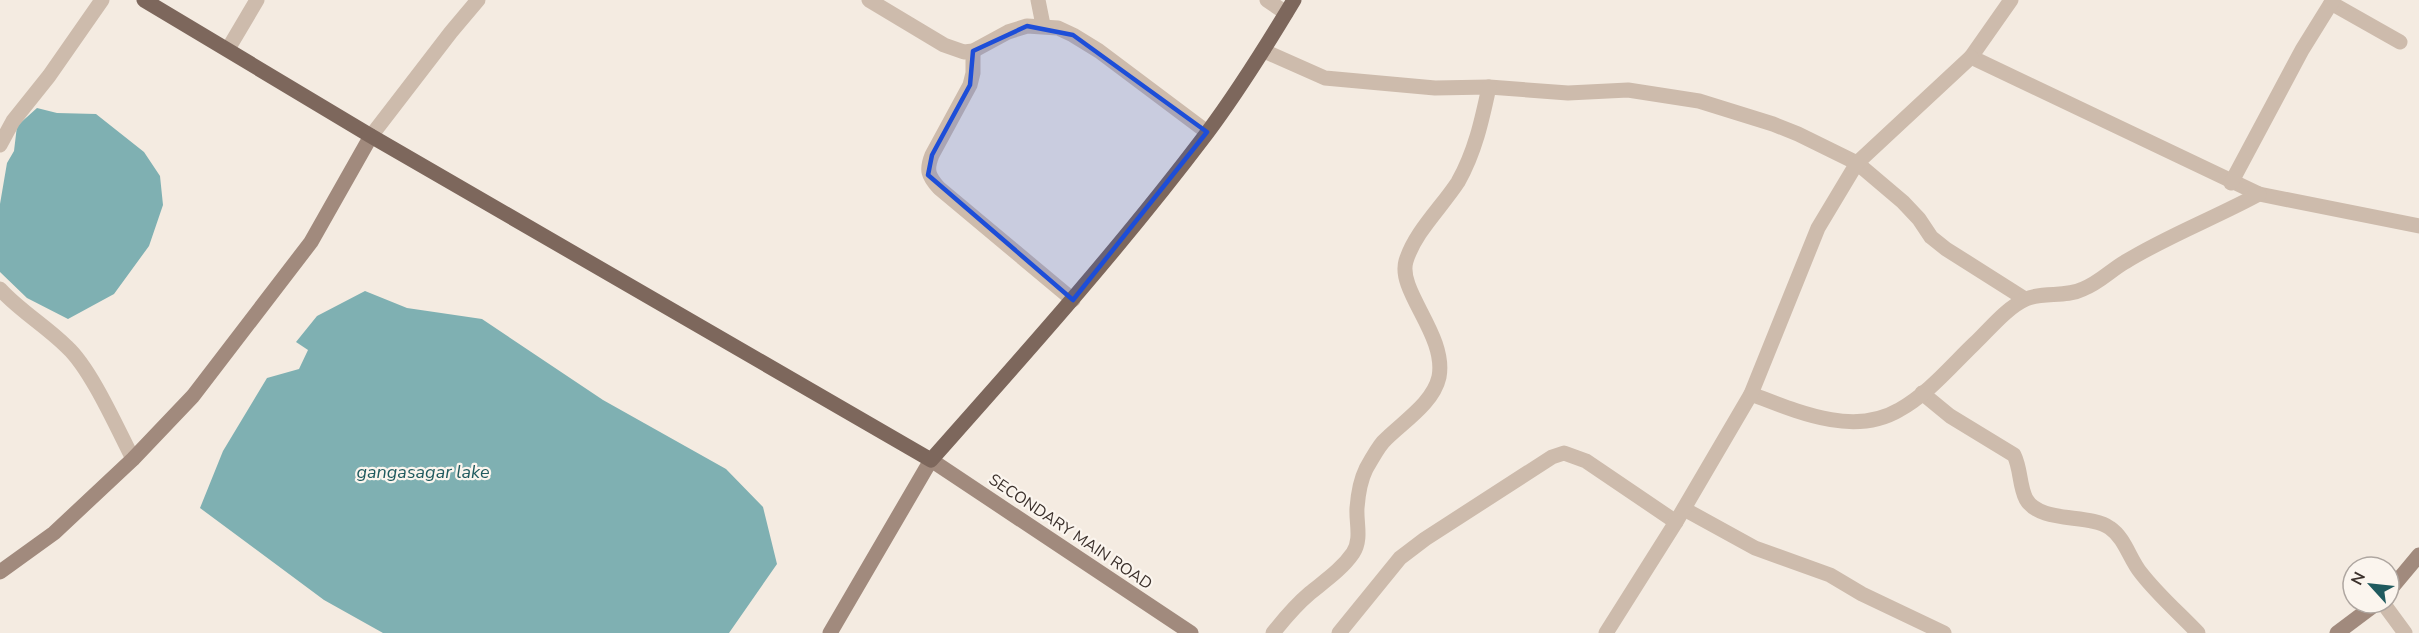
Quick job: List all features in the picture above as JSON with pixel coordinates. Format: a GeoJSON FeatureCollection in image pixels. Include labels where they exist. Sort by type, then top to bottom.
{"type":"FeatureCollection","features":[{"type":"Feature","properties":{"kind":"main road"},"geometry":{"type":"LineString","coordinates":[[144,0],[371,136],[932,460],[1073,300],[1207,132],[1264,51],[1290,6]]}},
{"type":"Feature","properties":{"kind":"street"},"geometry":{"type":"LineString","coordinates":[[0,146],[13,121],[102,0]]}},
{"type":"Feature","properties":{"kind":"street"},"geometry":{"type":"LineString","coordinates":[[228,50],[256,0]]}},
{"type":"Feature","properties":{"kind":"street"},"geometry":{"type":"LineString","coordinates":[[0,572],[54,533],[133,459],[193,396],[311,242],[371,136],[478,0]]}},
{"type":"Feature","properties":{"kind":"street"},"geometry":{"type":"LineString","coordinates":[[869,0],[944,45],[964,52],[973,51],[1008,32],[1027,26],[1043,25],[1058,28],[1099,51],[1207,132]]}},
{"type":"Feature","properties":{"kind":"street"},"geometry":{"type":"LineString","coordinates":[[1038,0],[1043,25]]}},
{"type":"Feature","properties":{"kind":"street"},"geometry":{"type":"LineString","coordinates":[[1267,0],[1290,6]]}},
{"type":"Feature","properties":{"kind":"street"},"geometry":{"type":"LineString","coordinates":[[1606,633],[1676,522],[1751,394],[1818,228],[1857,163],[1971,57],[2011,0]]}},
{"type":"Feature","properties":{"kind":"street"},"geometry":{"type":"LineString","coordinates":[[2231,183],[2302,50],[2332,1],[2400,42]]}},
{"type":"Feature","properties":{"kind":"street"},"geometry":{"type":"LineString","coordinates":[[973,51],[973,73],[970,84],[932,155],[928,175],[939,188],[1073,300]]}},
{"type":"Feature","properties":{"kind":"street"},"geometry":{"type":"LineString","coordinates":[[1264,51],[1325,78],[1435,88],[1489,87],[1568,93],[1628,90],[1699,101],[1798,134],[1857,163],[1903,202],[1919,219],[1931,237],[2025,299]]}},
{"type":"Feature","properties":{"kind":"street"},"geometry":{"type":"LineString","coordinates":[[1971,57],[2231,183],[2259,194],[2419,226]]}},
{"type":"Feature","properties":{"kind":"street"},"geometry":{"type":"LineString","coordinates":[[1274,633],[1308,594],[1339,570],[1355,550],[1359,540],[1359,491],[1365,471],[1381,444],[1425,402],[1434,390],[1439,376],[1438,355],[1428,323],[1409,289],[1405,276],[1405,265],[1416,240],[1440,209],[1468,163],[1476,143],[1489,87]]}},
{"type":"Feature","properties":{"kind":"street"},"geometry":{"type":"LineString","coordinates":[[1751,394],[1795,411],[1855,422],[1899,411],[1922,393],[2025,299],[2042,295],[2065,295],[2083,290],[2124,262],[2259,194]]}},
{"type":"Feature","properties":{"kind":"street"},"geometry":{"type":"LineString","coordinates":[[0,289],[68,347],[80,362],[133,459]]}},
{"type":"Feature","properties":{"kind":"street"},"geometry":{"type":"LineString","coordinates":[[1922,393],[1950,416],[2014,455],[2019,463],[2025,498],[2031,506],[2053,515],[2099,523],[2112,529],[2140,573],[2198,633]]}},
{"type":"Feature","properties":{"kind":"street"},"geometry":{"type":"LineString","coordinates":[[1339,633],[1400,558],[1425,539],[1552,457],[1564,453],[1586,461],[1676,522]]}},
{"type":"Feature","properties":{"kind":"street"},"geometry":{"type":"LineString","coordinates":[[830,633],[932,460]]}},
{"type":"Feature","properties":{"kind":"street","name":"SECONDARY MAIN ROAD"},"geometry":{"type":"LineString","coordinates":[[932,460],[1191,633]]}},
{"type":"Feature","properties":{"kind":"street"},"geometry":{"type":"LineString","coordinates":[[1684,508],[1755,548],[1830,575],[1868,597],[1944,633]]}},
{"type":"Feature","properties":{"kind":"street"},"geometry":{"type":"LineString","coordinates":[[2401,577],[2419,555]]}},
{"type":"Feature","properties":{"kind":"street"},"geometry":{"type":"LineString","coordinates":[[2337,633],[2362,615]]}},
{"type":"Feature","properties":{"kind":"street"},"geometry":{"type":"LineString","coordinates":[[2392,615],[2405,633]]}},
{"type":"Feature","properties":{"kind":"highlighted area"},"geometry":{"type":"Polygon","coordinates":[[[1027,26],[1073,35],[1207,132],[1073,300],[928,175],[932,155],[970,85],[973,51],[1027,26]]]}},
{"type":"Feature","properties":{"kind":"water"},"geometry":{"type":"Polygon","coordinates":[[[37,108],[57,113],[96,114],[144,152],[160,176],[163,205],[149,246],[114,294],[68,319],[27,298],[0,272],[0,204],[7,163],[14,151],[17,126],[37,108]]]}},
{"type":"Feature","properties":{"kind":"water","name":"gangasagar lake"},"geometry":{"type":"Polygon","coordinates":[[[365,291],[407,308],[482,319],[603,400],[726,469],[763,507],[777,564],[729,633],[383,633],[324,600],[200,508],[223,451],[267,378],[299,369],[308,350],[296,342],[317,316],[365,291]]]}}]}
